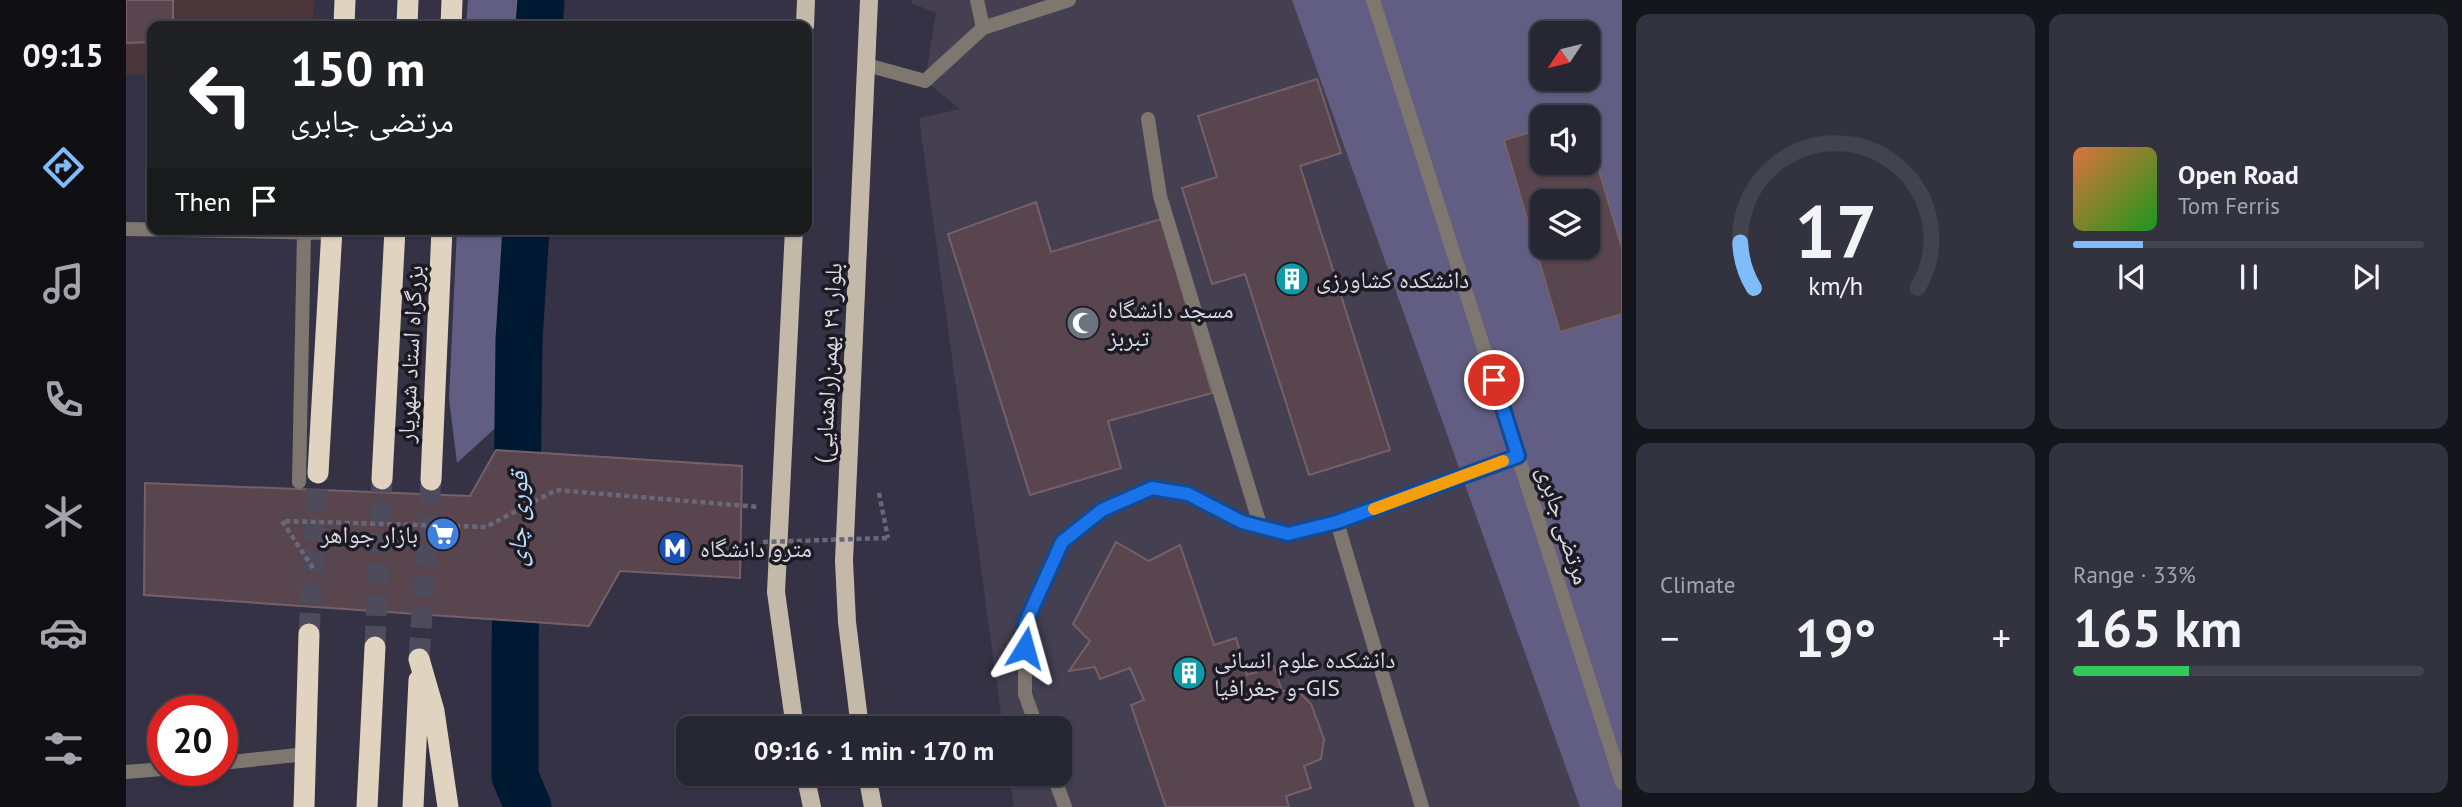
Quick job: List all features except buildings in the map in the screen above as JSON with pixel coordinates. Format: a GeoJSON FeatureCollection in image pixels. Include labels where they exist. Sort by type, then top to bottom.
{"type":"FeatureCollection","features":[{"type":"Feature","properties":{"kind":"highway"},"geometry":{"type":"LineString","coordinates":[[344,21],[345,0]]}},
{"type":"Feature","properties":{"kind":"highway"},"geometry":{"type":"LineString","coordinates":[[407,21],[408,0]]}},
{"type":"Feature","properties":{"kind":"highway"},"geometry":{"type":"LineString","coordinates":[[451,21],[452,0]]}},
{"type":"Feature","properties":{"kind":"highway"},"geometry":{"type":"LineString","coordinates":[[308,477],[332,235]]}},
{"type":"Feature","properties":{"kind":"highway","name":"بزرگراه استاد شهریار"},"geometry":{"type":"LineString","coordinates":[[382,479],[396,235]]}},
{"type":"Feature","properties":{"kind":"highway","name":"بزرگراه استاد شهریار"},"geometry":{"type":"LineString","coordinates":[[430,480],[442,235]]}},
{"type":"Feature","properties":{"kind":"highway"},"geometry":{"type":"LineString","coordinates":[[304,807],[309,634]]}},
{"type":"Feature","properties":{"kind":"highway"},"geometry":{"type":"LineString","coordinates":[[368,807],[375,647]]}},
{"type":"Feature","properties":{"kind":"highway"},"geometry":{"type":"LineString","coordinates":[[414,807],[419,659],[434,711],[448,807]]}},
{"type":"Feature","properties":{"kind":"main road"},"geometry":{"type":"LineString","coordinates":[[805,21],[806,0]]}},
{"type":"Feature","properties":{"kind":"main road","name":"بلوار ٢٩ بهمن(راهنمایی)"},"geometry":{"type":"LineString","coordinates":[[859,716],[847,622],[844,562],[869,0]]}},
{"type":"Feature","properties":{"kind":"main road","name":"بلوار ٢٩ بهمن(راهنمایی)"},"geometry":{"type":"LineString","coordinates":[[793,716],[776,592],[794,235]]}},
{"type":"Feature","properties":{"kind":"main road"},"geometry":{"type":"LineString","coordinates":[[808,786],[813,807]]}},
{"type":"Feature","properties":{"kind":"main road"},"geometry":{"type":"LineString","coordinates":[[869,786],[873,807]]}},
{"type":"Feature","properties":{"kind":"street"},"geometry":{"type":"LineString","coordinates":[[977,0],[983,28]]}},
{"type":"Feature","properties":{"kind":"street"},"geometry":{"type":"LineString","coordinates":[[867,65],[925,81],[983,28],[1069,0]]}},
{"type":"Feature","properties":{"kind":"street","name":"مرتضی جابری"},"geometry":{"type":"LineString","coordinates":[[1373,0],[1622,783]]}},
{"type":"Feature","properties":{"kind":"street"},"geometry":{"type":"LineString","coordinates":[[1148,119],[1160,196],[1261,528]]}},
{"type":"Feature","properties":{"kind":"street"},"geometry":{"type":"LineString","coordinates":[[126,229],[147,229]]}},
{"type":"Feature","properties":{"kind":"street"},"geometry":{"type":"LineString","coordinates":[[304,235],[308,477]]}},
{"type":"Feature","properties":{"kind":"street"},"geometry":{"type":"LineString","coordinates":[[1033,716],[1026,694],[1025,624],[1062,542],[1102,510],[1152,488],[1188,494],[1242,522],[1288,534],[1337,522],[1518,456]]}},
{"type":"Feature","properties":{"kind":"street"},"geometry":{"type":"LineString","coordinates":[[1337,522],[1422,807]]}},
{"type":"Feature","properties":{"kind":"street"},"geometry":{"type":"LineString","coordinates":[[238,761],[306,754]]}},
{"type":"Feature","properties":{"kind":"street"},"geometry":{"type":"LineString","coordinates":[[126,772],[147,770]]}},
{"type":"Feature","properties":{"kind":"street"},"geometry":{"type":"LineString","coordinates":[[1057,786],[1065,807]]}},
{"type":"Feature","properties":{"kind":"path"},"geometry":{"type":"LineString","coordinates":[[313,568],[282,522],[486,527],[555,490],[780,508]]}},
{"type":"Feature","properties":{"kind":"path"},"geometry":{"type":"LineString","coordinates":[[763,542],[887,538],[879,493]]}},
{"type":"Feature","properties":{"kind":"shaded area"},"geometry":{"type":"Polygon","coordinates":[[[126,0],[315,0],[313,21],[147,21],[147,74],[126,75],[126,0]]]}},
{"type":"Feature","properties":{"kind":"shaded area"},"geometry":{"type":"Polygon","coordinates":[[[468,0],[529,0],[528,21],[466,21],[468,0]]]}},
{"type":"Feature","properties":{"kind":"shaded area"},"geometry":{"type":"Polygon","coordinates":[[[912,0],[1622,0],[1622,807],[1014,807],[1011,786],[1072,786],[1072,716],[1001,716],[919,118],[960,109],[925,81],[936,13],[911,3],[912,0]]]}},
{"type":"Feature","properties":{"kind":"shaded area"},"geometry":{"type":"Polygon","coordinates":[[[1292,0],[1622,0],[1622,807],[1580,807],[1292,0]]]}},
{"type":"Feature","properties":{"kind":"shaded area"},"geometry":{"type":"Polygon","coordinates":[[[457,235],[516,235],[504,420],[457,463],[449,399],[457,235]]]}},
{"type":"Feature","properties":{"kind":"waterway","name":"قوری چای"},"geometry":{"type":"LineString","coordinates":[[539,21],[541,0]]}},
{"type":"Feature","properties":{"kind":"waterway","name":"قوری چای"},"geometry":{"type":"LineString","coordinates":[[526,235],[519,340],[515,776],[528,807]]}},
{"type":"Feature","properties":{"kind":"tunnel"},"geometry":{"type":"LineString","coordinates":[[309,634],[318,473]]}},
{"type":"Feature","properties":{"kind":"tunnel"},"geometry":{"type":"LineString","coordinates":[[375,647],[382,479]]}},
{"type":"Feature","properties":{"kind":"tunnel"},"geometry":{"type":"LineString","coordinates":[[419,659],[431,480]]}},
{"type":"Feature","properties":{"kind":"slow traffic"},"geometry":{"type":"LineString","coordinates":[[1374,509],[1503,461]]}},
{"type":"Feature","properties":{"kind":"place","name":"دانشکده کشاورزی"},"geometry":{"type":"Point","coordinates":[1292,279]}},
{"type":"Feature","properties":{"kind":"place","name":"مسجد دانشگاه تبربز"},"geometry":{"type":"Point","coordinates":[1083,323]}},
{"type":"Feature","properties":{"kind":"place","name":"بازار جواهر"},"geometry":{"type":"Point","coordinates":[443,534]}},
{"type":"Feature","properties":{"kind":"place","name":"مترو دانشگاه"},"geometry":{"type":"Point","coordinates":[675,548]}},
{"type":"Feature","properties":{"kind":"place","name":"دانشکده علوم انسانی و جغرافیا-GIS"},"geometry":{"type":"Point","coordinates":[1189,673]}},
{"type":"Feature","properties":{"kind":"route"},"geometry":{"type":"LineString","coordinates":[[1025,648],[1025,624],[1062,542],[1102,510],[1152,488],[1188,494],[1242,522],[1288,534],[1337,522],[1518,456],[1494,380]]}}]}
